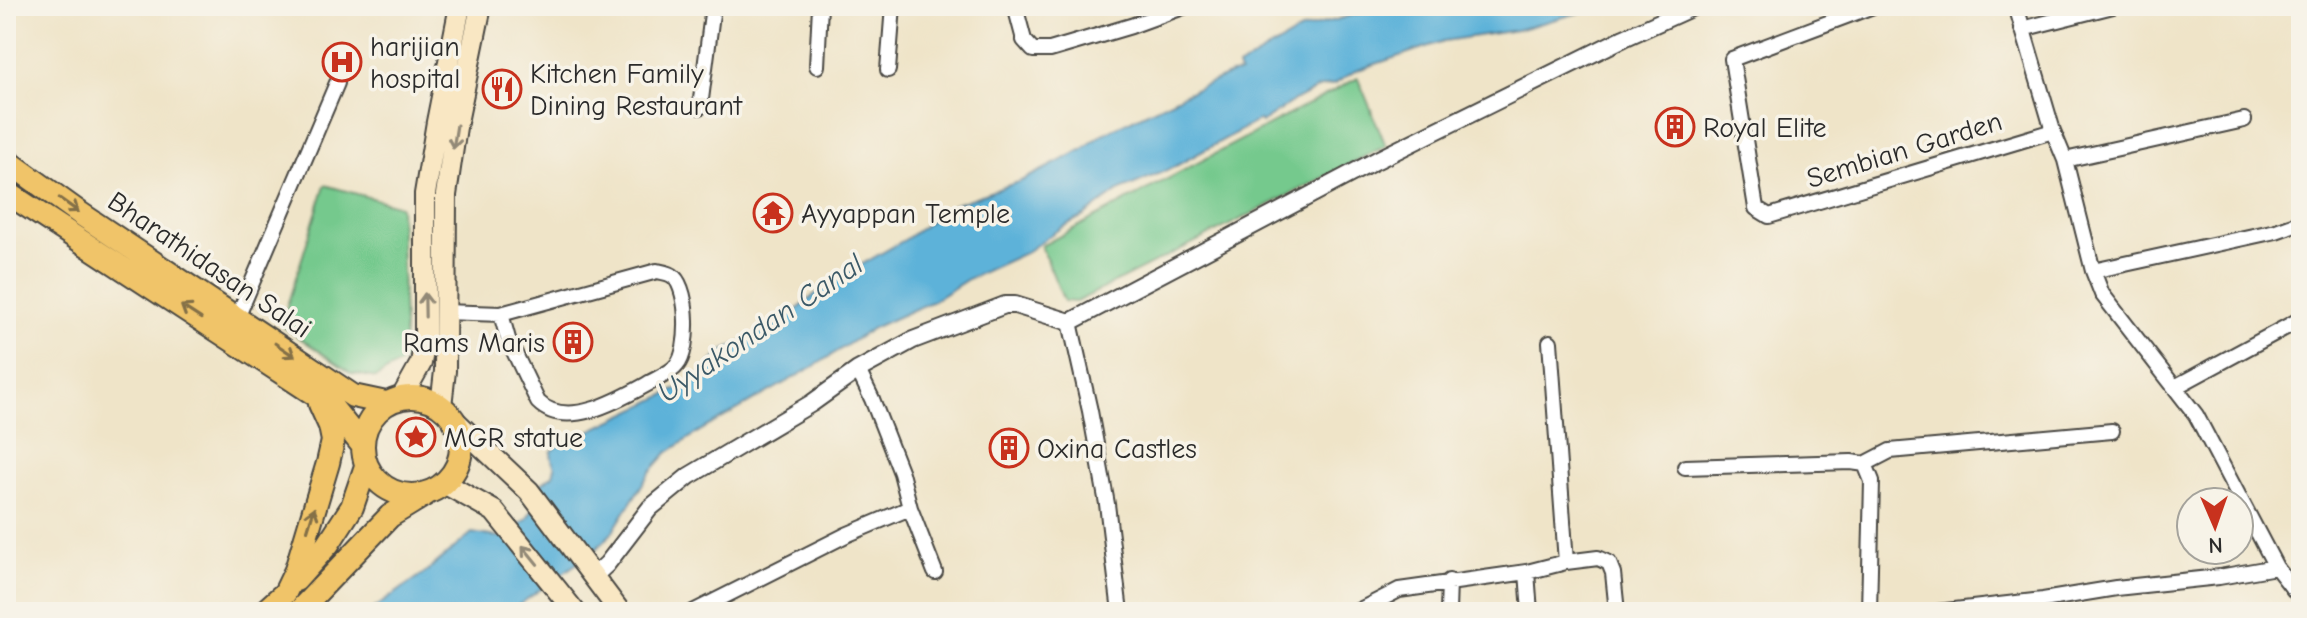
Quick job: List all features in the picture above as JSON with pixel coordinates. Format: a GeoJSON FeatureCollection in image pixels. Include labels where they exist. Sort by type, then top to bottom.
{"type":"FeatureCollection","features":[{"type":"Feature","properties":{"kind":"main road"},"geometry":{"type":"LineString","coordinates":[[264,612],[328,544],[352,507],[364,455],[365,428],[374,414],[400,394],[421,363],[425,340],[425,194],[460,6]]}},
{"type":"Feature","properties":{"kind":"main road"},"geometry":{"type":"LineString","coordinates":[[298,612],[390,516],[437,487],[453,473],[459,460],[462,447],[460,433],[448,413],[445,371],[446,195],[456,127],[481,6]]}},
{"type":"Feature","properties":{"kind":"main road","name":"Bharathidasan Salai"},"geometry":{"type":"LineString","coordinates":[[6,160],[81,214],[353,396],[400,394]]}},
{"type":"Feature","properties":{"kind":"main road","name":"Bharathidasan Salai"},"geometry":{"type":"LineString","coordinates":[[6,192],[331,406],[364,455]]}},
{"type":"Feature","properties":{"kind":"main road"},"geometry":{"type":"LineString","coordinates":[[285,593],[296,570],[333,441],[330,426],[313,393]]}},
{"type":"Feature","properties":{"kind":"main road"},"geometry":{"type":"LineString","coordinates":[[400,394],[429,400],[448,413],[529,491],[620,612]]}},
{"type":"Feature","properties":{"kind":"main road"},"geometry":{"type":"LineString","coordinates":[[364,455],[372,475],[398,493],[414,495],[437,487],[494,511],[570,606]]}},
{"type":"Feature","properties":{"kind":"street"},"geometry":{"type":"LineString","coordinates":[[700,107],[713,6]]}},
{"type":"Feature","properties":{"kind":"street"},"geometry":{"type":"LineString","coordinates":[[817,66],[820,6]]}},
{"type":"Feature","properties":{"kind":"street"},"geometry":{"type":"LineString","coordinates":[[888,70],[893,6]]}},
{"type":"Feature","properties":{"kind":"street"},"geometry":{"type":"LineString","coordinates":[[1015,6],[1024,40],[1033,50],[1050,50],[1186,6]]}},
{"type":"Feature","properties":{"kind":"street"},"geometry":{"type":"LineString","coordinates":[[594,576],[607,564],[650,508],[689,476],[812,403],[858,370],[913,340],[1005,305],[1015,305],[1070,322],[1377,160],[1695,6]]}},
{"type":"Feature","properties":{"kind":"street","name":"Sembian Garden"},"geometry":{"type":"LineString","coordinates":[[1873,6],[1732,59],[1756,208],[1769,216],[2053,131]]}},
{"type":"Feature","properties":{"kind":"street"},"geometry":{"type":"LineString","coordinates":[[2016,6],[2053,131],[2065,160],[2093,271],[2102,294],[2196,415],[2276,567],[2301,599]]}},
{"type":"Feature","properties":{"kind":"street"},"geometry":{"type":"LineString","coordinates":[[2022,29],[2113,6]]}},
{"type":"Feature","properties":{"kind":"street"},"geometry":{"type":"LineString","coordinates":[[237,318],[337,83]]}},
{"type":"Feature","properties":{"kind":"street"},"geometry":{"type":"LineString","coordinates":[[2065,160],[2244,120]]}},
{"type":"Feature","properties":{"kind":"street"},"geometry":{"type":"LineString","coordinates":[[2093,271],[2276,231],[2301,222]]}},
{"type":"Feature","properties":{"kind":"street"},"geometry":{"type":"LineString","coordinates":[[444,312],[501,314],[657,271],[674,277],[679,284],[686,318],[686,339],[676,368],[639,389],[588,411],[553,413],[538,402],[508,339],[501,314]]}},
{"type":"Feature","properties":{"kind":"street"},"geometry":{"type":"LineString","coordinates":[[2175,387],[2301,319]]}},
{"type":"Feature","properties":{"kind":"street"},"geometry":{"type":"LineString","coordinates":[[1070,322],[1107,504],[1120,612]]}},
{"type":"Feature","properties":{"kind":"street"},"geometry":{"type":"LineString","coordinates":[[1550,342],[1566,562]]}},
{"type":"Feature","properties":{"kind":"street"},"geometry":{"type":"LineString","coordinates":[[858,370],[895,458],[910,508],[935,572]]}},
{"type":"Feature","properties":{"kind":"street"},"geometry":{"type":"LineString","coordinates":[[1685,467],[1865,464],[1890,451],[2112,431]]}},
{"type":"Feature","properties":{"kind":"street"},"geometry":{"type":"LineString","coordinates":[[1865,464],[1872,481],[1869,612]]}},
{"type":"Feature","properties":{"kind":"street"},"geometry":{"type":"LineString","coordinates":[[693,612],[846,535],[910,508]]}},
{"type":"Feature","properties":{"kind":"street"},"geometry":{"type":"LineString","coordinates":[[1356,612],[1399,590],[1527,572],[1598,558],[1609,563],[1613,573],[1617,612]]}},
{"type":"Feature","properties":{"kind":"street"},"geometry":{"type":"LineString","coordinates":[[1937,612],[2219,577],[2276,567]]}},
{"type":"Feature","properties":{"kind":"street"},"geometry":{"type":"LineString","coordinates":[[1527,572],[1530,612]]}},
{"type":"Feature","properties":{"kind":"street"},"geometry":{"type":"LineString","coordinates":[[1448,612],[1449,581]]}},
{"type":"Feature","properties":{"kind":"green space"},"geometry":{"type":"Polygon","coordinates":[[[1358,78],[1386,146],[1076,302],[1064,301],[1041,246],[1358,78]]]}},
{"type":"Feature","properties":{"kind":"green space"},"geometry":{"type":"Polygon","coordinates":[[[325,185],[400,206],[405,360],[376,378],[351,373],[281,325],[325,185]]]}},
{"type":"Feature","properties":{"kind":"water"},"geometry":{"type":"Polygon","coordinates":[[[1386,6],[1603,6],[1517,30],[1444,41],[1355,71],[1335,84],[1318,88],[1290,103],[1261,123],[1259,120],[1174,167],[1118,191],[1025,253],[873,328],[667,453],[650,472],[611,534],[594,551],[509,612],[369,612],[427,571],[472,533],[498,537],[526,520],[539,500],[540,485],[553,475],[555,467],[551,452],[558,446],[694,381],[721,352],[772,327],[826,285],[906,239],[953,205],[1021,181],[1082,150],[1102,134],[1185,94],[1240,73],[1238,67],[1303,29],[1386,6]]]}},
{"type":"Feature","properties":{"kind":"place","name":"harijian hospital"},"geometry":{"type":"Point","coordinates":[342,62]}},
{"type":"Feature","properties":{"kind":"place","name":"Kitchen Family Dining Restaurant"},"geometry":{"type":"Point","coordinates":[502,89]}},
{"type":"Feature","properties":{"kind":"place","name":"Royal Elite"},"geometry":{"type":"Point","coordinates":[1675,127]}},
{"type":"Feature","properties":{"kind":"place","name":"Ayyappan Temple"},"geometry":{"type":"Point","coordinates":[773,213]}},
{"type":"Feature","properties":{"kind":"place","name":"Rams Maris"},"geometry":{"type":"Point","coordinates":[573,342]}},
{"type":"Feature","properties":{"kind":"place","name":"MGR statue"},"geometry":{"type":"Point","coordinates":[416,437]}},
{"type":"Feature","properties":{"kind":"place","name":"Oxina Castles"},"geometry":{"type":"Point","coordinates":[1009,448]}},
{"type":"Feature","properties":{"kind":"water label","name":"Uyyakondan Canal"},"geometry":{"type":"Point","coordinates":[760,328]}}]}
